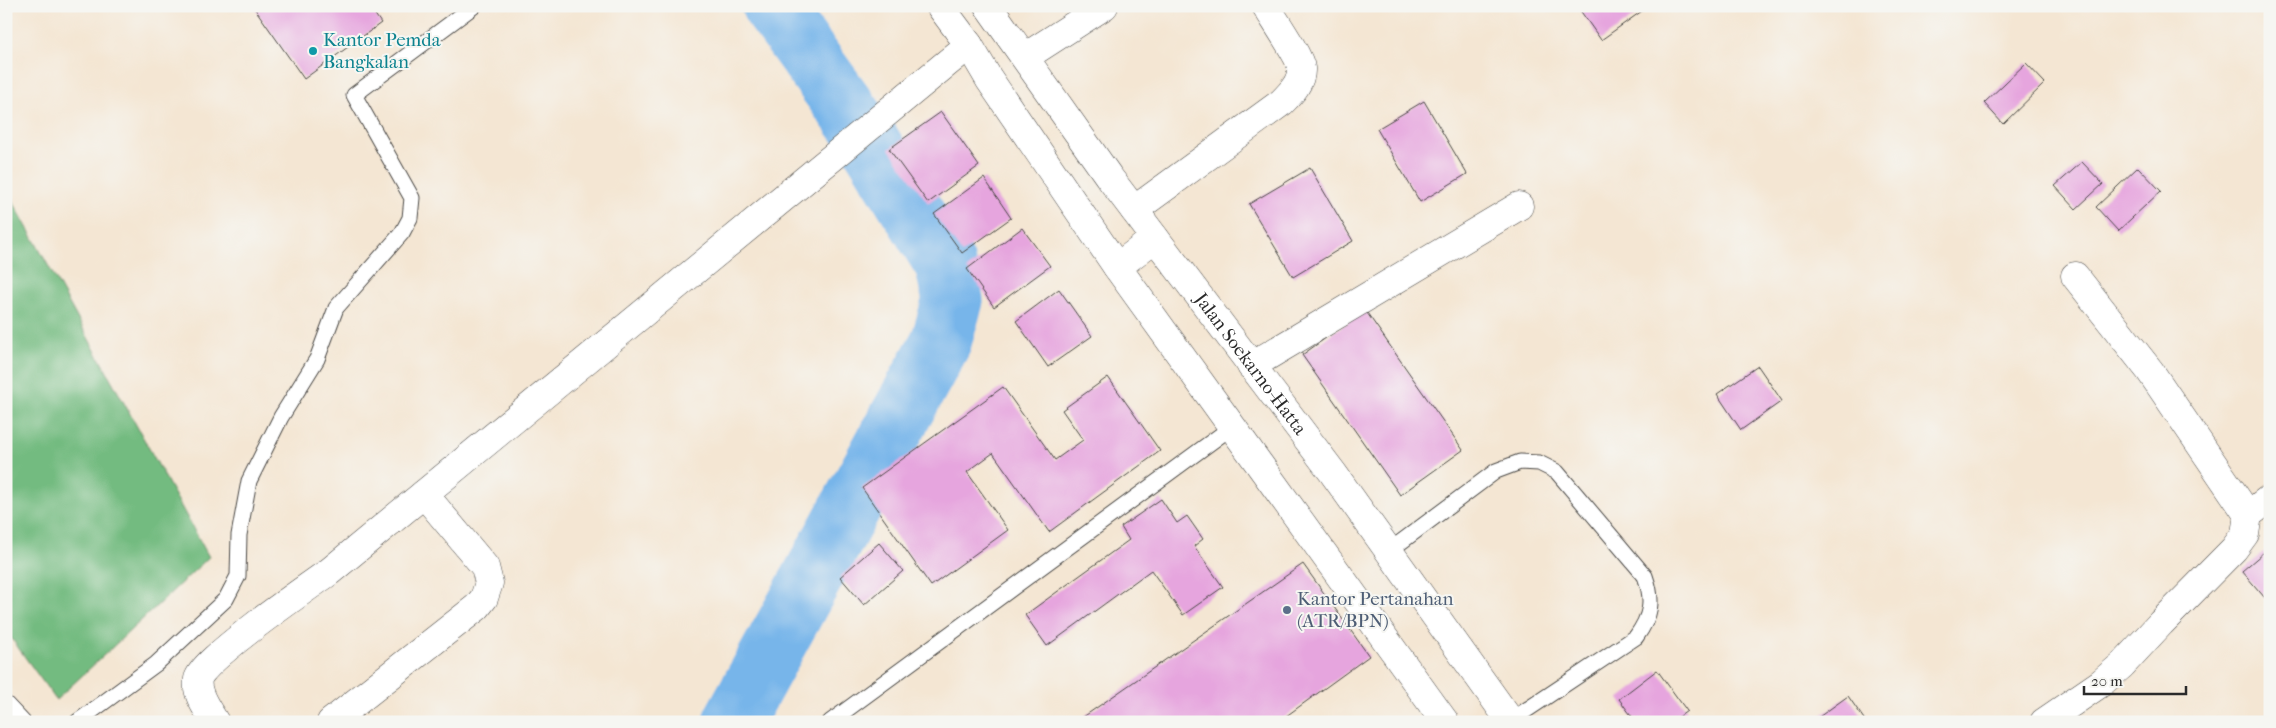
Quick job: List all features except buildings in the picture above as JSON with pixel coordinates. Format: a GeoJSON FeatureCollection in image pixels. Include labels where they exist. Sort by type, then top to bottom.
{"type":"FeatureCollection","features":[{"type":"Feature","properties":{"kind":"street"},"geometry":{"type":"LineString","coordinates":[[940,6],[969,45],[989,79],[1074,201],[1117,267],[1445,722]]}},
{"type":"Feature","properties":{"kind":"street","name":"Jalan Soekarno-Hatta"},"geometry":{"type":"LineString","coordinates":[[988,6],[1109,177],[1333,473],[1510,721]]}},
{"type":"Feature","properties":{"kind":"street"},"geometry":{"type":"LineString","coordinates":[[1025,57],[1104,6]]}},
{"type":"Feature","properties":{"kind":"street"},"geometry":{"type":"LineString","coordinates":[[1134,210],[1282,102],[1296,86],[1300,76],[1300,63],[1266,6]]}},
{"type":"Feature","properties":{"kind":"street"},"geometry":{"type":"LineString","coordinates":[[215,722],[199,692],[198,680],[202,672],[225,650],[329,572],[969,45]]}},
{"type":"Feature","properties":{"kind":"street"},"geometry":{"type":"LineString","coordinates":[[1074,201],[1109,177]]}},
{"type":"Feature","properties":{"kind":"street"},"geometry":{"type":"LineString","coordinates":[[1251,366],[1519,206]]}},
{"type":"Feature","properties":{"kind":"street"},"geometry":{"type":"LineString","coordinates":[[1117,267],[1155,238]]}},
{"type":"Feature","properties":{"kind":"street"},"geometry":{"type":"LineString","coordinates":[[2075,276],[2150,371],[2248,514]]}},
{"type":"Feature","properties":{"kind":"street"},"geometry":{"type":"LineString","coordinates":[[331,722],[477,607],[484,598],[489,583],[485,566],[424,494]]}},
{"type":"Feature","properties":{"kind":"street"},"geometry":{"type":"LineString","coordinates":[[2044,722],[2101,683],[2122,664],[2234,549],[2244,534],[2248,514],[2270,498]]}},
{"type":"Feature","properties":{"kind":"lane"},"geometry":{"type":"LineString","coordinates":[[77,722],[156,664],[226,599],[234,588],[238,576],[239,534],[249,481],[281,417],[317,359],[336,308],[402,233],[410,218],[412,198],[354,95],[474,6]]}},
{"type":"Feature","properties":{"kind":"lane"},"geometry":{"type":"LineString","coordinates":[[830,722],[1233,426]]}},
{"type":"Feature","properties":{"kind":"lane"},"geometry":{"type":"LineString","coordinates":[[1389,551],[1496,470],[1520,462],[1539,463],[1557,472],[1645,576],[1650,592],[1650,606],[1645,624],[1636,638],[1510,721]]}},
{"type":"Feature","properties":{"kind":"lane"},"geometry":{"type":"LineString","coordinates":[[6,704],[22,722]]}},
{"type":"Feature","properties":{"kind":"green space"},"geometry":{"type":"Polygon","coordinates":[[[6,189],[209,557],[56,700],[6,631],[6,189]]]}},
{"type":"Feature","properties":{"kind":"waterway"},"geometry":{"type":"LineString","coordinates":[[733,722],[941,342],[953,300],[945,264],[863,131],[772,6]]}},
{"type":"Feature","properties":{"kind":"place","name":"Kantor Pemda Bangkalan"},"geometry":{"type":"Point","coordinates":[313,51]}},
{"type":"Feature","properties":{"kind":"place","name":"Kantor Pertanahan (ATR/BPN)"},"geometry":{"type":"Point","coordinates":[1287,610]}}]}
